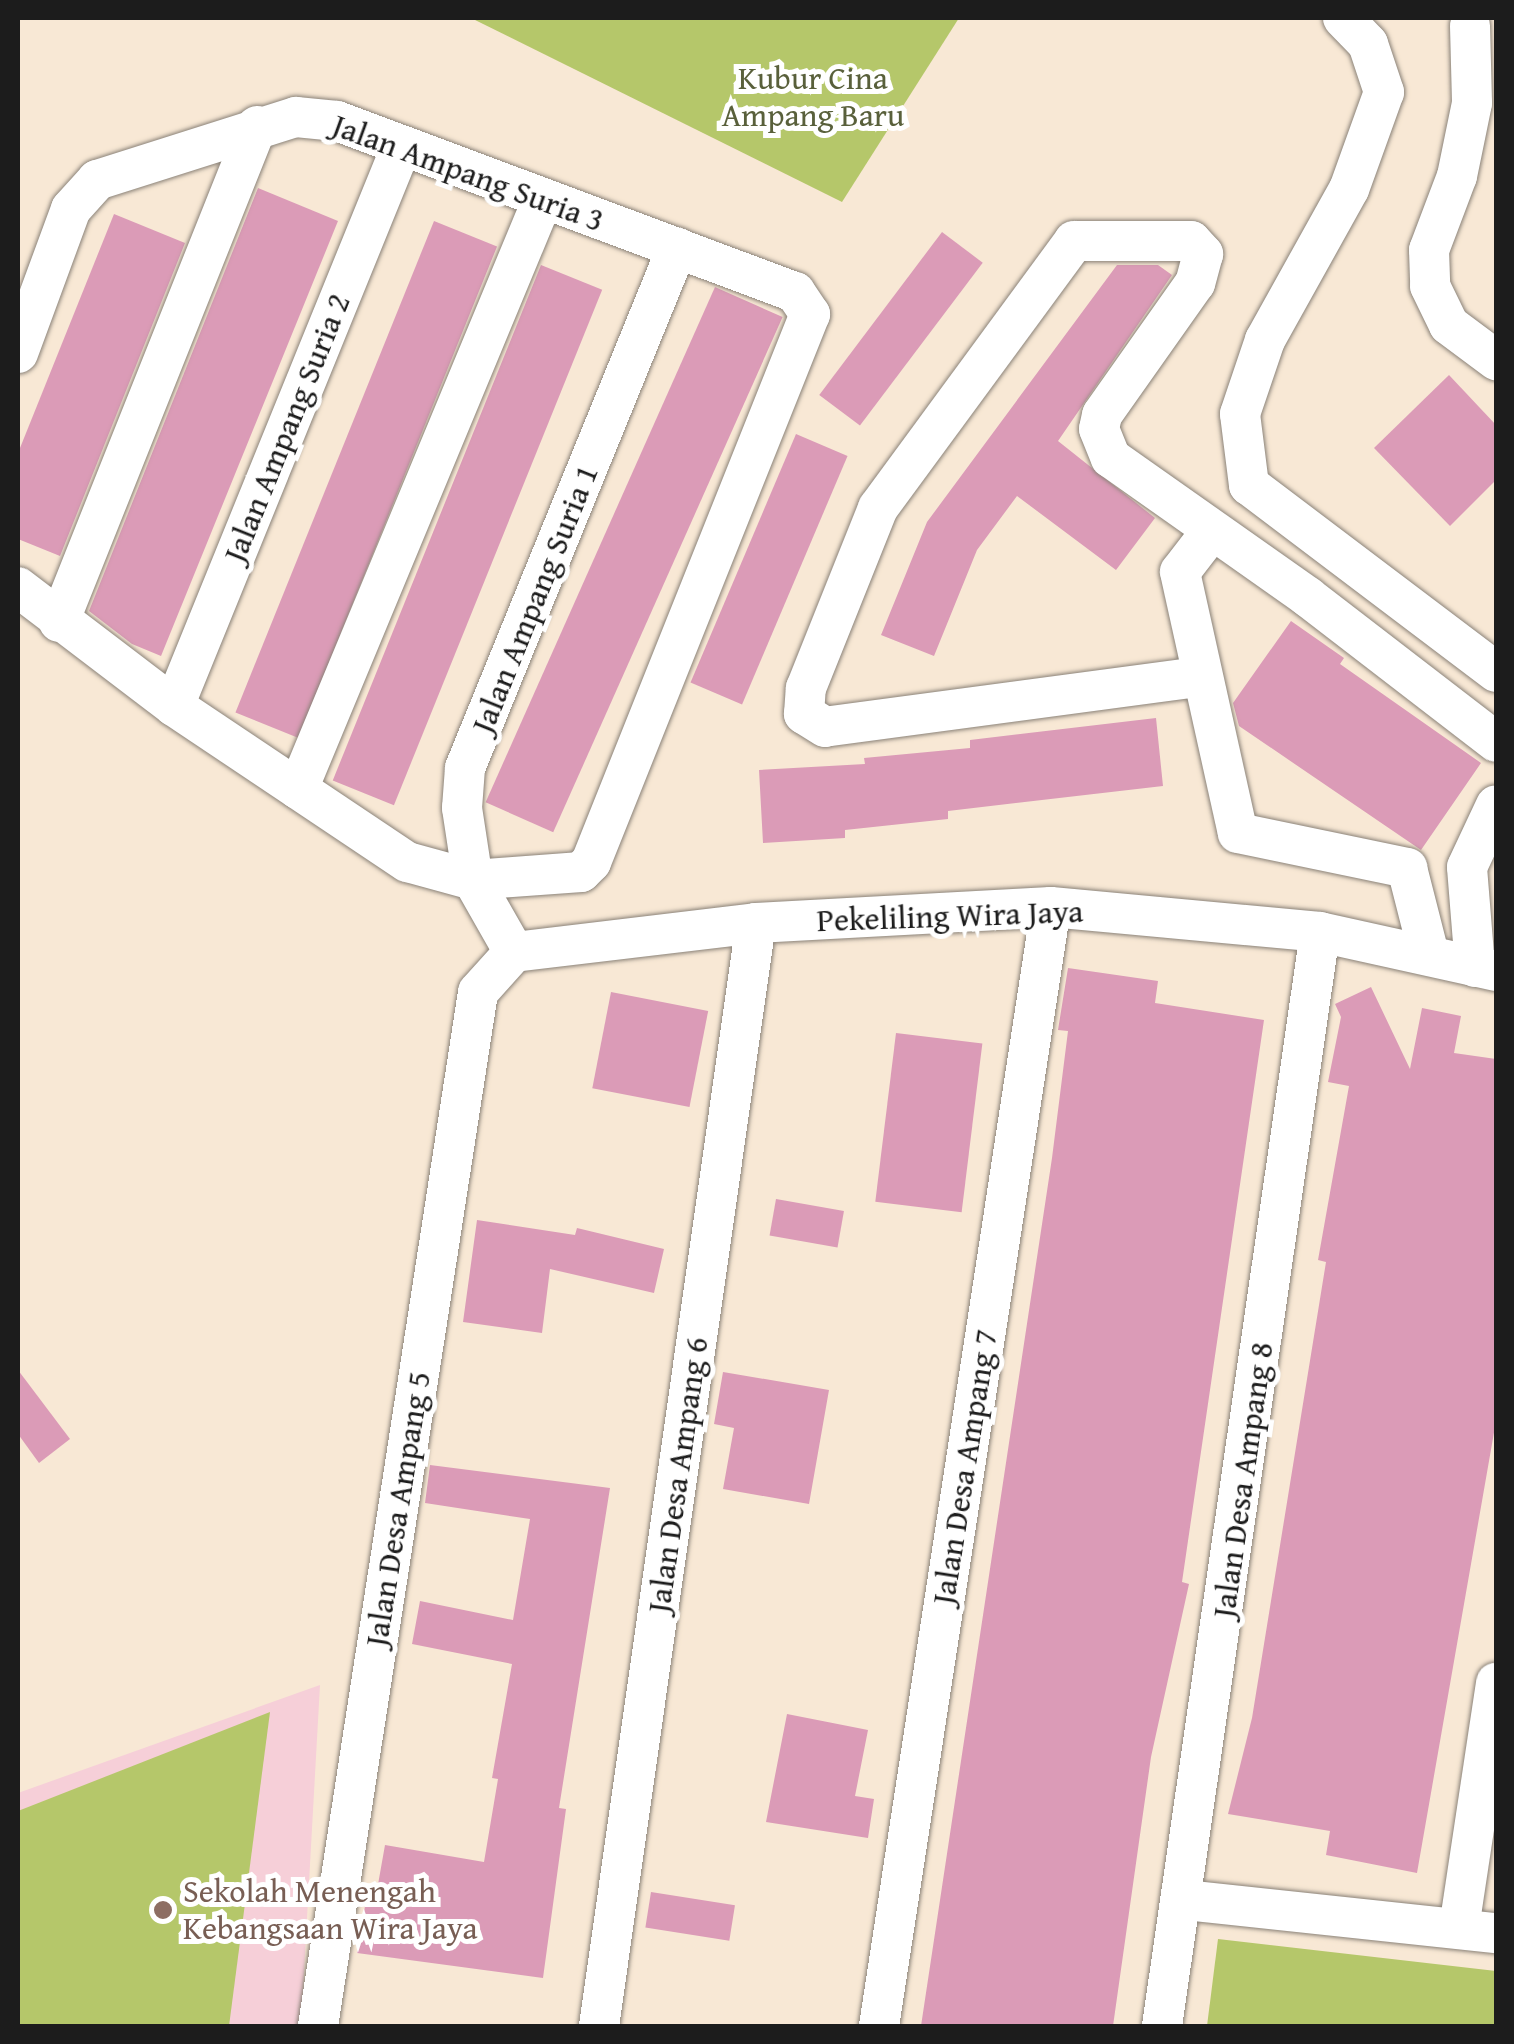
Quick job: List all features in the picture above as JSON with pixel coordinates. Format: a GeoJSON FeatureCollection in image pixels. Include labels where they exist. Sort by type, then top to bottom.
{"type":"FeatureCollection","features":[{"type":"Feature","properties":{"kind":"street"},"geometry":{"type":"LineString","coordinates":[[1343,18],[1368,44],[1384,92],[1350,189],[1265,340],[1240,414],[1249,485],[1496,672]]}},
{"type":"Feature","properties":{"kind":"street"},"geometry":{"type":"LineString","coordinates":[[1466,22],[1496,56]]}},
{"type":"Feature","properties":{"kind":"street"},"geometry":{"type":"LineString","coordinates":[[1466,22],[1472,102],[1457,176],[1429,250],[1430,286],[1449,325],[1496,360]]}},
{"type":"Feature","properties":{"kind":"street","name":"Jalan Ampang Suria 3"},"geometry":{"type":"LineString","coordinates":[[18,353],[71,209],[97,180],[256,126],[296,118],[337,122],[400,150],[795,292],[810,314],[591,862],[570,875],[473,880]]}},
{"type":"Feature","properties":{"kind":"street"},"geometry":{"type":"LineString","coordinates":[[59,622],[256,126]]}},
{"type":"Feature","properties":{"kind":"street","name":"Jalan Ampang Suria 2"},"geometry":{"type":"LineString","coordinates":[[174,706],[400,150]]}},
{"type":"Feature","properties":{"kind":"street"},"geometry":{"type":"LineString","coordinates":[[298,790],[542,200]]}},
{"type":"Feature","properties":{"kind":"street"},"geometry":{"type":"LineString","coordinates":[[1198,676],[825,727],[804,714],[806,688],[878,508],[1074,242],[1201,245],[1195,283],[1102,415],[1099,430],[1111,458],[1210,533],[1308,597],[1496,742]]}},
{"type":"Feature","properties":{"kind":"street","name":"Jalan Ampang Suria 1"},"geometry":{"type":"LineString","coordinates":[[514,952],[473,880],[462,808],[465,768],[677,248]]}},
{"type":"Feature","properties":{"kind":"street"},"geometry":{"type":"LineString","coordinates":[[1210,533],[1180,572],[1198,676],[1238,832],[1407,868],[1470,854]]}},
{"type":"Feature","properties":{"kind":"street"},"geometry":{"type":"LineString","coordinates":[[18,587],[174,706],[407,862],[473,880]]}},
{"type":"Feature","properties":{"kind":"street"},"geometry":{"type":"LineString","coordinates":[[1486,969],[1470,854],[1496,805]]}},
{"type":"Feature","properties":{"kind":"street"},"geometry":{"type":"LineString","coordinates":[[1407,868],[1429,954]]}},
{"type":"Feature","properties":{"kind":"street","name":"Pekeliling Wira Jaya"},"geometry":{"type":"LineString","coordinates":[[514,952],[756,923],[1051,906],[1320,932],[1486,969]]}},
{"type":"Feature","properties":{"kind":"street","name":"Jalan Desa Ampang 7"},"geometry":{"type":"LineString","coordinates":[[879,2026],[1051,906]]}},
{"type":"Feature","properties":{"kind":"street","name":"Jalan Desa Ampang 6"},"geometry":{"type":"LineString","coordinates":[[599,2026],[756,923]]}},
{"type":"Feature","properties":{"kind":"street","name":"Jalan Desa Ampang 8"},"geometry":{"type":"LineString","coordinates":[[1162,2026],[1184,1900],[1320,932]]}},
{"type":"Feature","properties":{"kind":"street","name":"Jalan Desa Ampang 5"},"geometry":{"type":"LineString","coordinates":[[318,2026],[478,992],[514,952]]}},
{"type":"Feature","properties":{"kind":"street"},"geometry":{"type":"LineString","coordinates":[[1184,1900],[1478,1931],[1496,1683]]}},
{"type":"Feature","properties":{"kind":"shaded area","name":"Sekolah Menengah Kebangsaan Wira Jaya"},"geometry":{"type":"Polygon","coordinates":[[[320,1685],[301,2026],[18,2026],[18,1793],[320,1685]]]}},
{"type":"Feature","properties":{"kind":"green space","name":"Kubur Cina Ampang Baru"},"geometry":{"type":"Polygon","coordinates":[[[471,18],[959,18],[842,202],[471,18]]]}},
{"type":"Feature","properties":{"kind":"green space","name":"Sekolah Menengah Kebangsaan Wira Jaya"},"geometry":{"type":"Polygon","coordinates":[[[270,1712],[229,2026],[18,2026],[18,1811],[270,1712]]]}},
{"type":"Feature","properties":{"kind":"green space"},"geometry":{"type":"Polygon","coordinates":[[[1218,1939],[1496,1971],[1496,2026],[1207,2026],[1218,1939]]]}},
{"type":"Feature","properties":{"kind":"building"},"geometry":{"type":"Polygon","coordinates":[[[258,188],[338,221],[161,656],[132,644],[89,611],[258,188]]]}},
{"type":"Feature","properties":{"kind":"building"},"geometry":{"type":"Polygon","coordinates":[[[114,214],[185,243],[60,556],[18,539],[18,453],[114,214]]]}},
{"type":"Feature","properties":{"kind":"building"},"geometry":{"type":"Polygon","coordinates":[[[434,221],[497,246],[299,738],[235,712],[434,221]]]}},
{"type":"Feature","properties":{"kind":"building"},"geometry":{"type":"Polygon","coordinates":[[[942,232],[983,263],[860,426],[819,395],[942,232]]]}},
{"type":"Feature","properties":{"kind":"building"},"geometry":{"type":"Polygon","coordinates":[[[541,265],[602,290],[394,805],[333,781],[541,265]]]}},
{"type":"Feature","properties":{"kind":"building"},"geometry":{"type":"Polygon","coordinates":[[[1117,265],[1158,265],[1172,275],[1058,441],[1155,518],[1116,570],[1017,496],[977,550],[934,656],[881,635],[927,522],[1117,265]]]}},
{"type":"Feature","properties":{"kind":"building"},"geometry":{"type":"Polygon","coordinates":[[[715,287],[783,317],[553,832],[486,802],[715,287]]]}},
{"type":"Feature","properties":{"kind":"building"},"geometry":{"type":"Polygon","coordinates":[[[1449,375],[1496,425],[1496,480],[1450,526],[1374,448],[1449,375]]]}},
{"type":"Feature","properties":{"kind":"building"},"geometry":{"type":"Polygon","coordinates":[[[796,434],[848,456],[742,704],[691,683],[796,434]]]}},
{"type":"Feature","properties":{"kind":"building"},"geometry":{"type":"Polygon","coordinates":[[[1291,621],[1344,658],[1340,664],[1481,763],[1421,850],[1239,726],[1233,703],[1291,621]]]}},
{"type":"Feature","properties":{"kind":"building"},"geometry":{"type":"Polygon","coordinates":[[[1156,718],[1163,786],[948,811],[948,819],[845,830],[845,838],[763,843],[759,770],[865,764],[864,758],[970,748],[970,740],[1156,718]]]}},
{"type":"Feature","properties":{"kind":"building"},"geometry":{"type":"Polygon","coordinates":[[[1068,968],[1158,981],[1155,1003],[1264,1020],[1182,1582],[1189,1584],[1151,1757],[1113,2026],[921,2026],[1052,1158],[1068,1031],[1058,1030],[1068,968]]]}},
{"type":"Feature","properties":{"kind":"building"},"geometry":{"type":"Polygon","coordinates":[[[1371,987],[1410,1069],[1422,1008],[1461,1016],[1454,1053],[1496,1059],[1496,1421],[1417,1873],[1326,1855],[1330,1831],[1228,1814],[1252,1718],[1326,1262],[1318,1260],[1349,1086],[1328,1082],[1341,1017],[1335,1004],[1371,987]]]}},
{"type":"Feature","properties":{"kind":"building"},"geometry":{"type":"Polygon","coordinates":[[[611,992],[708,1011],[689,1107],[592,1088],[611,992]]]}},
{"type":"Feature","properties":{"kind":"building"},"geometry":{"type":"Polygon","coordinates":[[[896,1033],[982,1044],[962,1212],[875,1202],[896,1033]]]}},
{"type":"Feature","properties":{"kind":"building"},"geometry":{"type":"Polygon","coordinates":[[[776,1199],[844,1211],[838,1247],[770,1235],[776,1199]]]}},
{"type":"Feature","properties":{"kind":"building"},"geometry":{"type":"Polygon","coordinates":[[[477,1220],[575,1235],[577,1228],[664,1249],[654,1293],[550,1269],[542,1333],[463,1322],[477,1220]]]}},
{"type":"Feature","properties":{"kind":"building"},"geometry":{"type":"Polygon","coordinates":[[[18,1370],[70,1439],[39,1463],[18,1434],[18,1370]]]}},
{"type":"Feature","properties":{"kind":"building"},"geometry":{"type":"Polygon","coordinates":[[[723,1372],[829,1390],[809,1504],[723,1489],[734,1428],[714,1424],[723,1372]]]}},
{"type":"Feature","properties":{"kind":"building"},"geometry":{"type":"Polygon","coordinates":[[[430,1465],[610,1488],[559,1808],[566,1809],[543,1978],[357,1953],[365,1906],[374,1907],[385,1845],[484,1862],[498,1779],[492,1778],[512,1664],[412,1644],[420,1601],[513,1620],[530,1519],[425,1503],[430,1465]]]}},
{"type":"Feature","properties":{"kind":"building"},"geometry":{"type":"Polygon","coordinates":[[[787,1714],[868,1730],[855,1796],[874,1799],[868,1838],[766,1822],[787,1714]]]}},
{"type":"Feature","properties":{"kind":"building"},"geometry":{"type":"Polygon","coordinates":[[[651,1892],[735,1905],[729,1941],[645,1928],[651,1892]]]}},
{"type":"Feature","properties":{"kind":"place","name":"Sekolah Menengah Kebangsaan Wira Jaya"},"geometry":{"type":"Point","coordinates":[163,1910]}}]}
